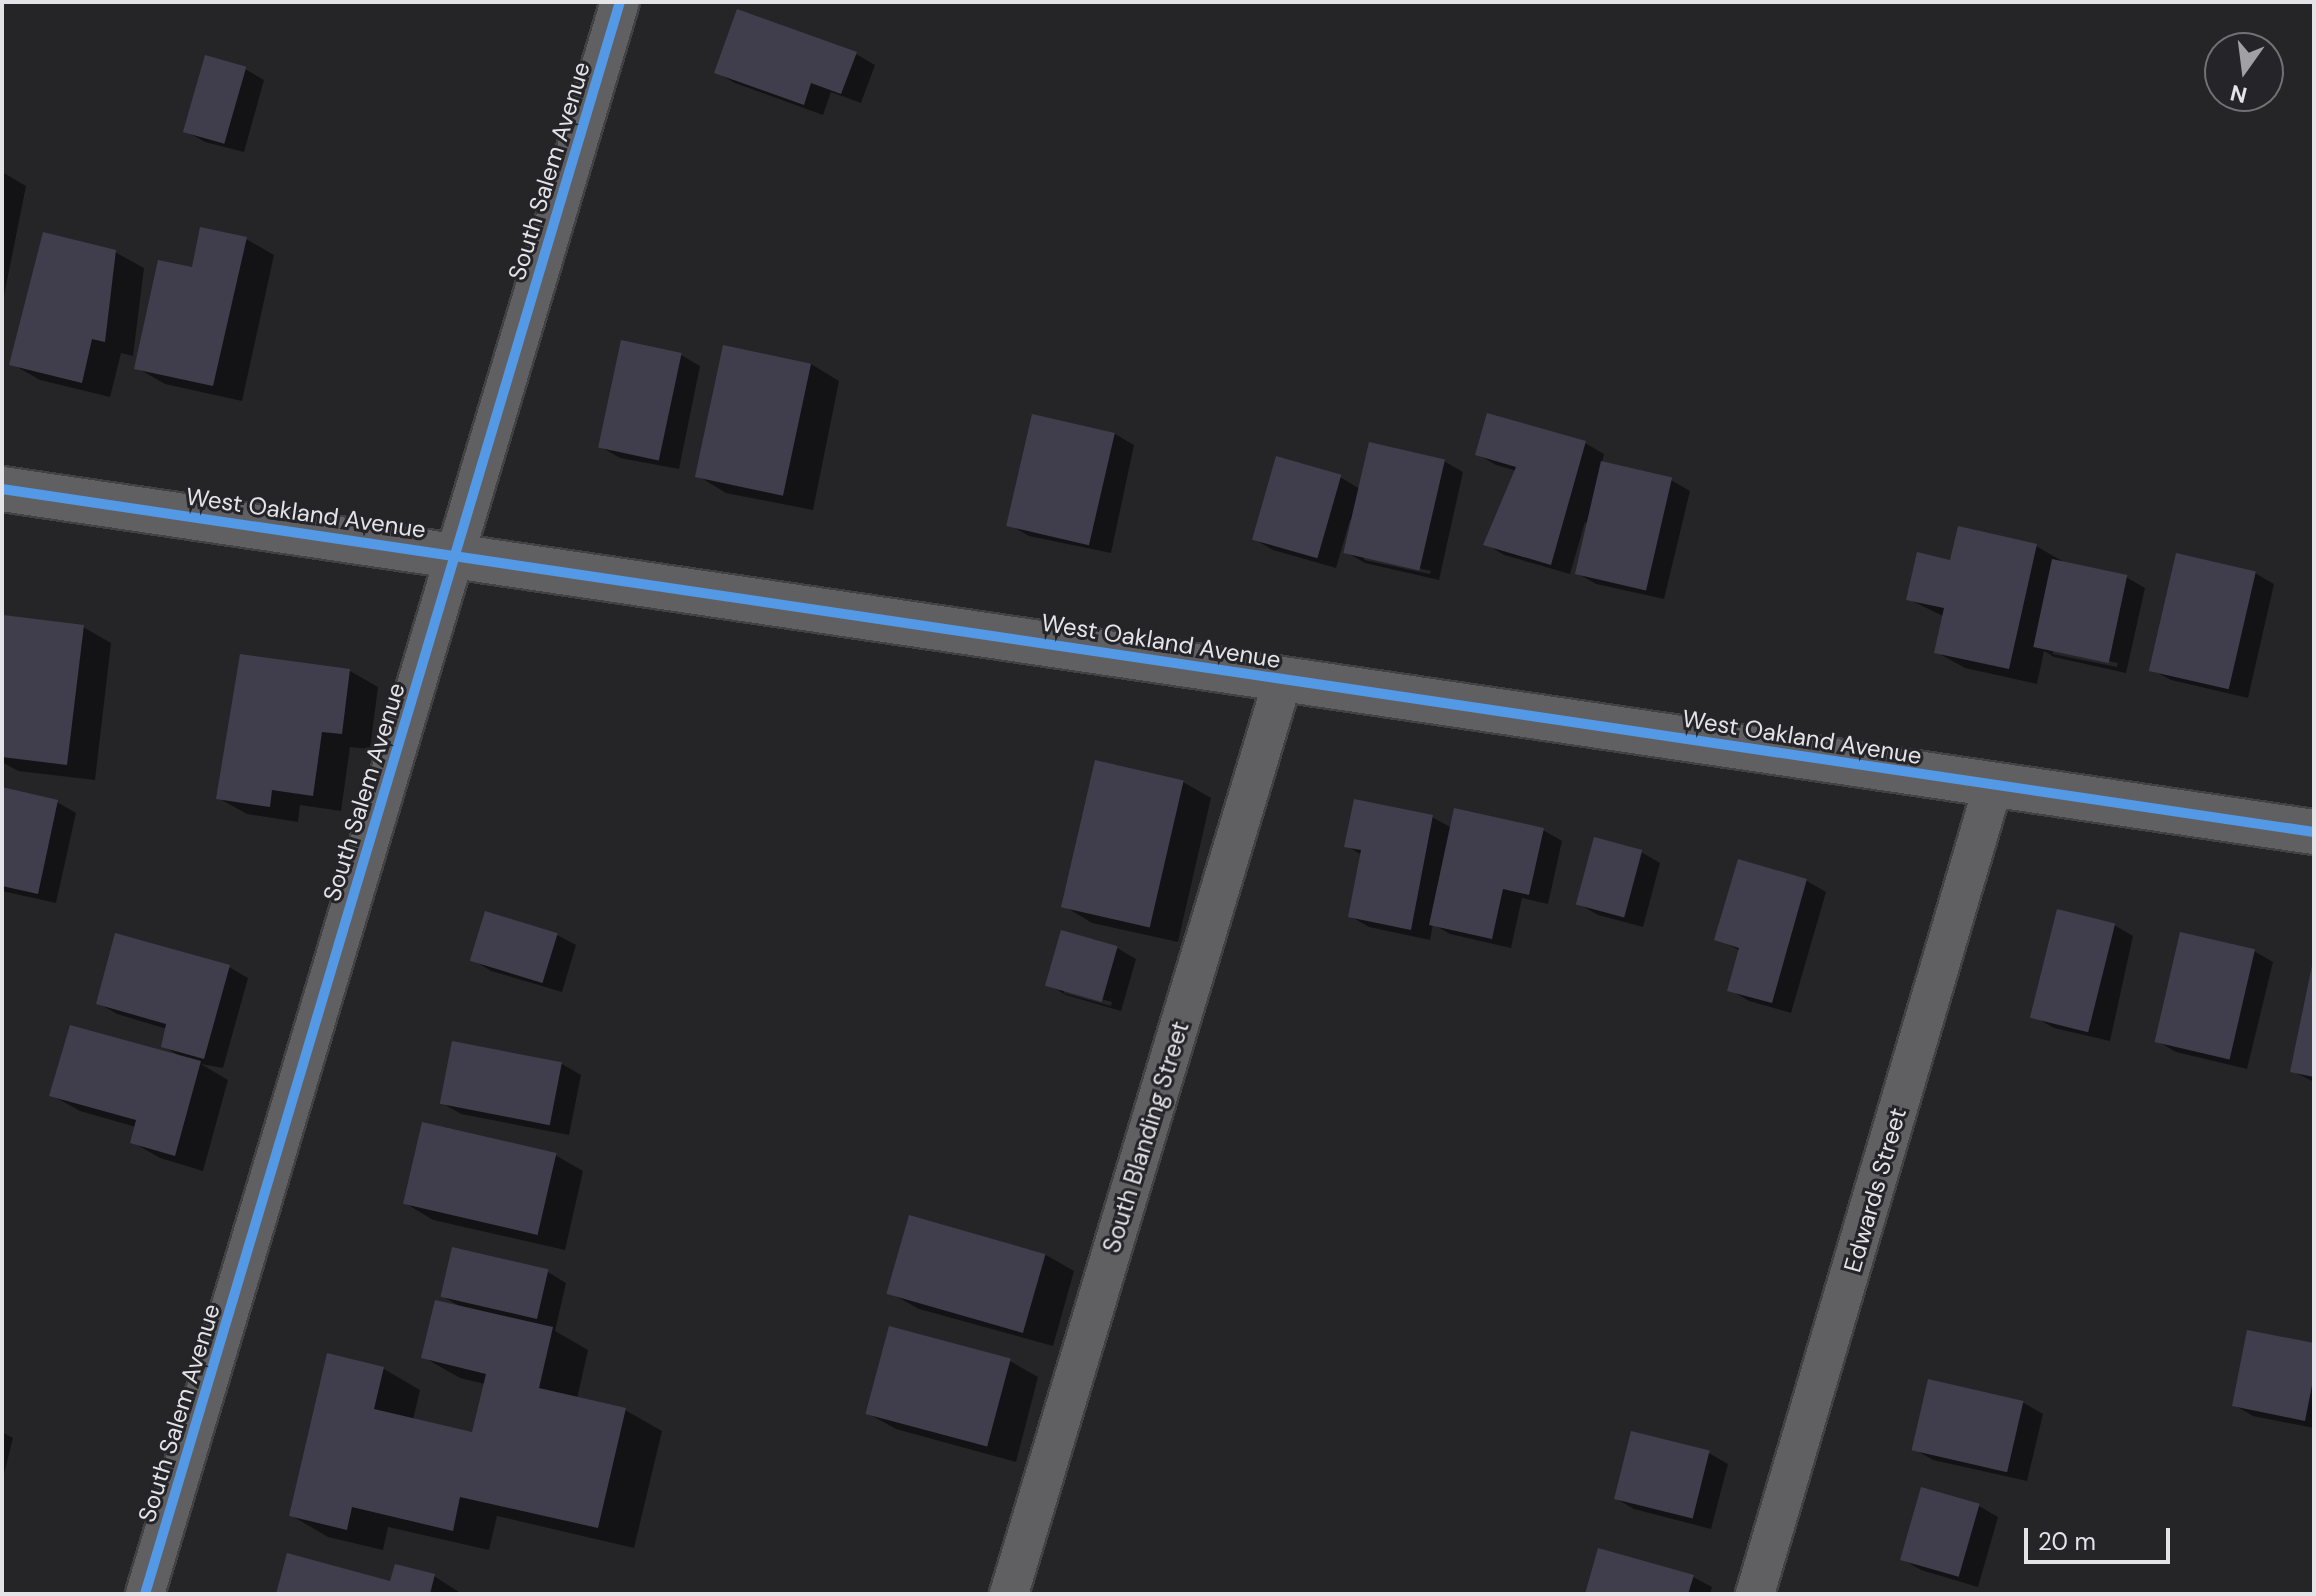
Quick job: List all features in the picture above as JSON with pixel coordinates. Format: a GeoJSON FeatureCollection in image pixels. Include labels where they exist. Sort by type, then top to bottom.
{"type":"FeatureCollection","features":[{"type":"Feature","properties":{"kind":"street","name":"South Salem Avenue"},"geometry":{"type":"LineString","coordinates":[[145,1594],[620,2]]}},
{"type":"Feature","properties":{"kind":"street","name":"West Oakland Avenue"},"geometry":{"type":"LineString","coordinates":[[2,489],[2314,832]]}},
{"type":"Feature","properties":{"kind":"street","name":"South Blanding Street"},"geometry":{"type":"LineString","coordinates":[[1009,1594],[1283,679]]}},
{"type":"Feature","properties":{"kind":"street","name":"Edwards Street"},"geometry":{"type":"LineString","coordinates":[[1755,1594],[1993,786]]}},
{"type":"Feature","properties":{"kind":"building"},"geometry":{"type":"Polygon","coordinates":[[[737,9],[857,52],[841,94],[811,83],[804,105],[714,73],[737,9]]]}},
{"type":"Feature","properties":{"kind":"building"},"geometry":{"type":"Polygon","coordinates":[[[205,55],[246,67],[224,144],[183,132],[205,55]]]}},
{"type":"Feature","properties":{"kind":"building"},"geometry":{"type":"Polygon","coordinates":[[[200,227],[247,237],[213,386],[134,369],[158,260],[192,267],[200,227]]]}},
{"type":"Feature","properties":{"kind":"building"},"geometry":{"type":"Polygon","coordinates":[[[43,232],[116,250],[105,342],[92,339],[82,383],[9,365],[43,232]]]}},
{"type":"Feature","properties":{"kind":"building"},"geometry":{"type":"Polygon","coordinates":[[[621,340],[682,353],[659,460],[598,448],[621,340]]]}},
{"type":"Feature","properties":{"kind":"building"},"geometry":{"type":"Polygon","coordinates":[[[723,345],[811,364],[783,496],[695,477],[723,345]]]}},
{"type":"Feature","properties":{"kind":"building"},"geometry":{"type":"Polygon","coordinates":[[[1487,413],[1586,441],[1551,565],[1483,545],[1516,467],[1475,455],[1487,413]]]}},
{"type":"Feature","properties":{"kind":"building"},"geometry":{"type":"Polygon","coordinates":[[[1032,414],[1115,433],[1089,545],[1006,526],[1032,414]]]}},
{"type":"Feature","properties":{"kind":"building"},"geometry":{"type":"Polygon","coordinates":[[[1369,442],[1445,460],[1419,571],[1343,553],[1369,442]]]}},
{"type":"Feature","properties":{"kind":"building"},"geometry":{"type":"Polygon","coordinates":[[[1276,456],[1341,475],[1317,558],[1252,540],[1276,456]]]}},
{"type":"Feature","properties":{"kind":"building"},"geometry":{"type":"Polygon","coordinates":[[[1601,461],[1672,477],[1646,590],[1575,574],[1601,461]]]}},
{"type":"Feature","properties":{"kind":"building"},"geometry":{"type":"Polygon","coordinates":[[[1958,526],[2037,544],[2009,669],[1934,653],[1944,608],[1906,600],[1917,552],[1950,560],[1958,526]]]}},
{"type":"Feature","properties":{"kind":"building"},"geometry":{"type":"Polygon","coordinates":[[[2176,553],[2256,571],[2229,689],[2149,671],[2176,553]]]}},
{"type":"Feature","properties":{"kind":"building"},"geometry":{"type":"Polygon","coordinates":[[[2052,559],[2127,575],[2109,663],[2033,647],[2052,559]]]}},
{"type":"Feature","properties":{"kind":"building"},"geometry":{"type":"Polygon","coordinates":[[[3,615],[84,625],[67,765],[2,757],[3,615]]]}},
{"type":"Feature","properties":{"kind":"building"},"geometry":{"type":"Polygon","coordinates":[[[240,654],[350,669],[342,734],[322,732],[313,796],[272,790],[270,807],[216,799],[240,654]]]}},
{"type":"Feature","properties":{"kind":"building"},"geometry":{"type":"Polygon","coordinates":[[[1095,760],[1184,780],[1150,928],[1061,907],[1095,760]]]}},
{"type":"Feature","properties":{"kind":"building"},"geometry":{"type":"Polygon","coordinates":[[[2,787],[58,800],[38,894],[2,886],[2,787]]]}},
{"type":"Feature","properties":{"kind":"building"},"geometry":{"type":"Polygon","coordinates":[[[1354,799],[1433,815],[1411,930],[1348,917],[1361,850],[1344,847],[1354,799]]]}},
{"type":"Feature","properties":{"kind":"building"},"geometry":{"type":"Polygon","coordinates":[[[1454,808],[1544,828],[1529,895],[1503,889],[1492,939],[1429,925],[1454,808]]]}},
{"type":"Feature","properties":{"kind":"building"},"geometry":{"type":"Polygon","coordinates":[[[1594,837],[1642,850],[1624,918],[1576,905],[1594,837]]]}},
{"type":"Feature","properties":{"kind":"building"},"geometry":{"type":"Polygon","coordinates":[[[1738,859],[1807,879],[1772,1003],[1727,991],[1739,948],[1714,940],[1738,859]]]}},
{"type":"Feature","properties":{"kind":"building"},"geometry":{"type":"Polygon","coordinates":[[[2057,909],[2115,924],[2088,1032],[2030,1018],[2057,909]]]}},
{"type":"Feature","properties":{"kind":"building"},"geometry":{"type":"Polygon","coordinates":[[[485,911],[558,933],[542,983],[470,961],[485,911]]]}},
{"type":"Feature","properties":{"kind":"building"},"geometry":{"type":"Polygon","coordinates":[[[1061,930],[1118,946],[1102,1002],[1045,986],[1061,930]]]}},
{"type":"Feature","properties":{"kind":"building"},"geometry":{"type":"Polygon","coordinates":[[[2180,932],[2255,949],[2230,1059],[2155,1042],[2180,932]]]}},
{"type":"Feature","properties":{"kind":"building"},"geometry":{"type":"Polygon","coordinates":[[[115,933],[230,965],[204,1059],[161,1047],[166,1024],[96,1004],[115,933]]]}},
{"type":"Feature","properties":{"kind":"building"},"geometry":{"type":"Polygon","coordinates":[[[2314,961],[2314,1077],[2290,1072],[2314,961]]]}},
{"type":"Feature","properties":{"kind":"building"},"geometry":{"type":"Polygon","coordinates":[[[70,1025],[201,1061],[175,1156],[130,1143],[136,1120],[49,1096],[70,1025]]]}},
{"type":"Feature","properties":{"kind":"building"},"geometry":{"type":"Polygon","coordinates":[[[452,1041],[562,1062],[550,1125],[440,1104],[452,1041]]]}},
{"type":"Feature","properties":{"kind":"building"},"geometry":{"type":"Polygon","coordinates":[[[422,1122],[556,1153],[538,1235],[403,1204],[422,1122]]]}},
{"type":"Feature","properties":{"kind":"building"},"geometry":{"type":"Polygon","coordinates":[[[909,1215],[1045,1254],[1023,1333],[886,1294],[909,1215]]]}},
{"type":"Feature","properties":{"kind":"building"},"geometry":{"type":"Polygon","coordinates":[[[452,1247],[548,1269],[537,1319],[441,1297],[452,1247]]]}},
{"type":"Feature","properties":{"kind":"building"},"geometry":{"type":"Polygon","coordinates":[[[435,1300],[553,1327],[539,1388],[626,1408],[598,1528],[460,1497],[453,1531],[352,1507],[347,1530],[289,1516],[327,1353],[384,1367],[374,1409],[472,1432],[486,1374],[421,1358],[435,1300]]]}},
{"type":"Feature","properties":{"kind":"building"},"geometry":{"type":"Polygon","coordinates":[[[889,1326],[1011,1359],[987,1447],[865,1414],[889,1326]]]}},
{"type":"Feature","properties":{"kind":"building"},"geometry":{"type":"Polygon","coordinates":[[[2247,1330],[2314,1343],[2314,1375],[2305,1421],[2232,1406],[2247,1330]]]}},
{"type":"Feature","properties":{"kind":"building"},"geometry":{"type":"Polygon","coordinates":[[[1928,1379],[2023,1401],[2007,1472],[1912,1450],[1928,1379]]]}},
{"type":"Feature","properties":{"kind":"building"},"geometry":{"type":"Polygon","coordinates":[[[1631,1431],[1710,1451],[1693,1519],[1614,1499],[1631,1431]]]}},
{"type":"Feature","properties":{"kind":"building"},"geometry":{"type":"Polygon","coordinates":[[[1921,1487],[1980,1504],[1959,1577],[1900,1560],[1921,1487]]]}},
{"type":"Feature","properties":{"kind":"building"},"geometry":{"type":"Polygon","coordinates":[[[1598,1548],[1694,1575],[1688,1594],[1585,1594],[1598,1548]]]}},
{"type":"Feature","properties":{"kind":"building"},"geometry":{"type":"Polygon","coordinates":[[[287,1553],[390,1581],[395,1564],[435,1574],[430,1594],[276,1594],[287,1553]]]}},
{"type":"Feature","properties":{"kind":"cycle path"},"geometry":{"type":"LineString","coordinates":[[145,1594],[620,2]]}},
{"type":"Feature","properties":{"kind":"cycle path"},"geometry":{"type":"LineString","coordinates":[[2,489],[2314,832]]}}]}
